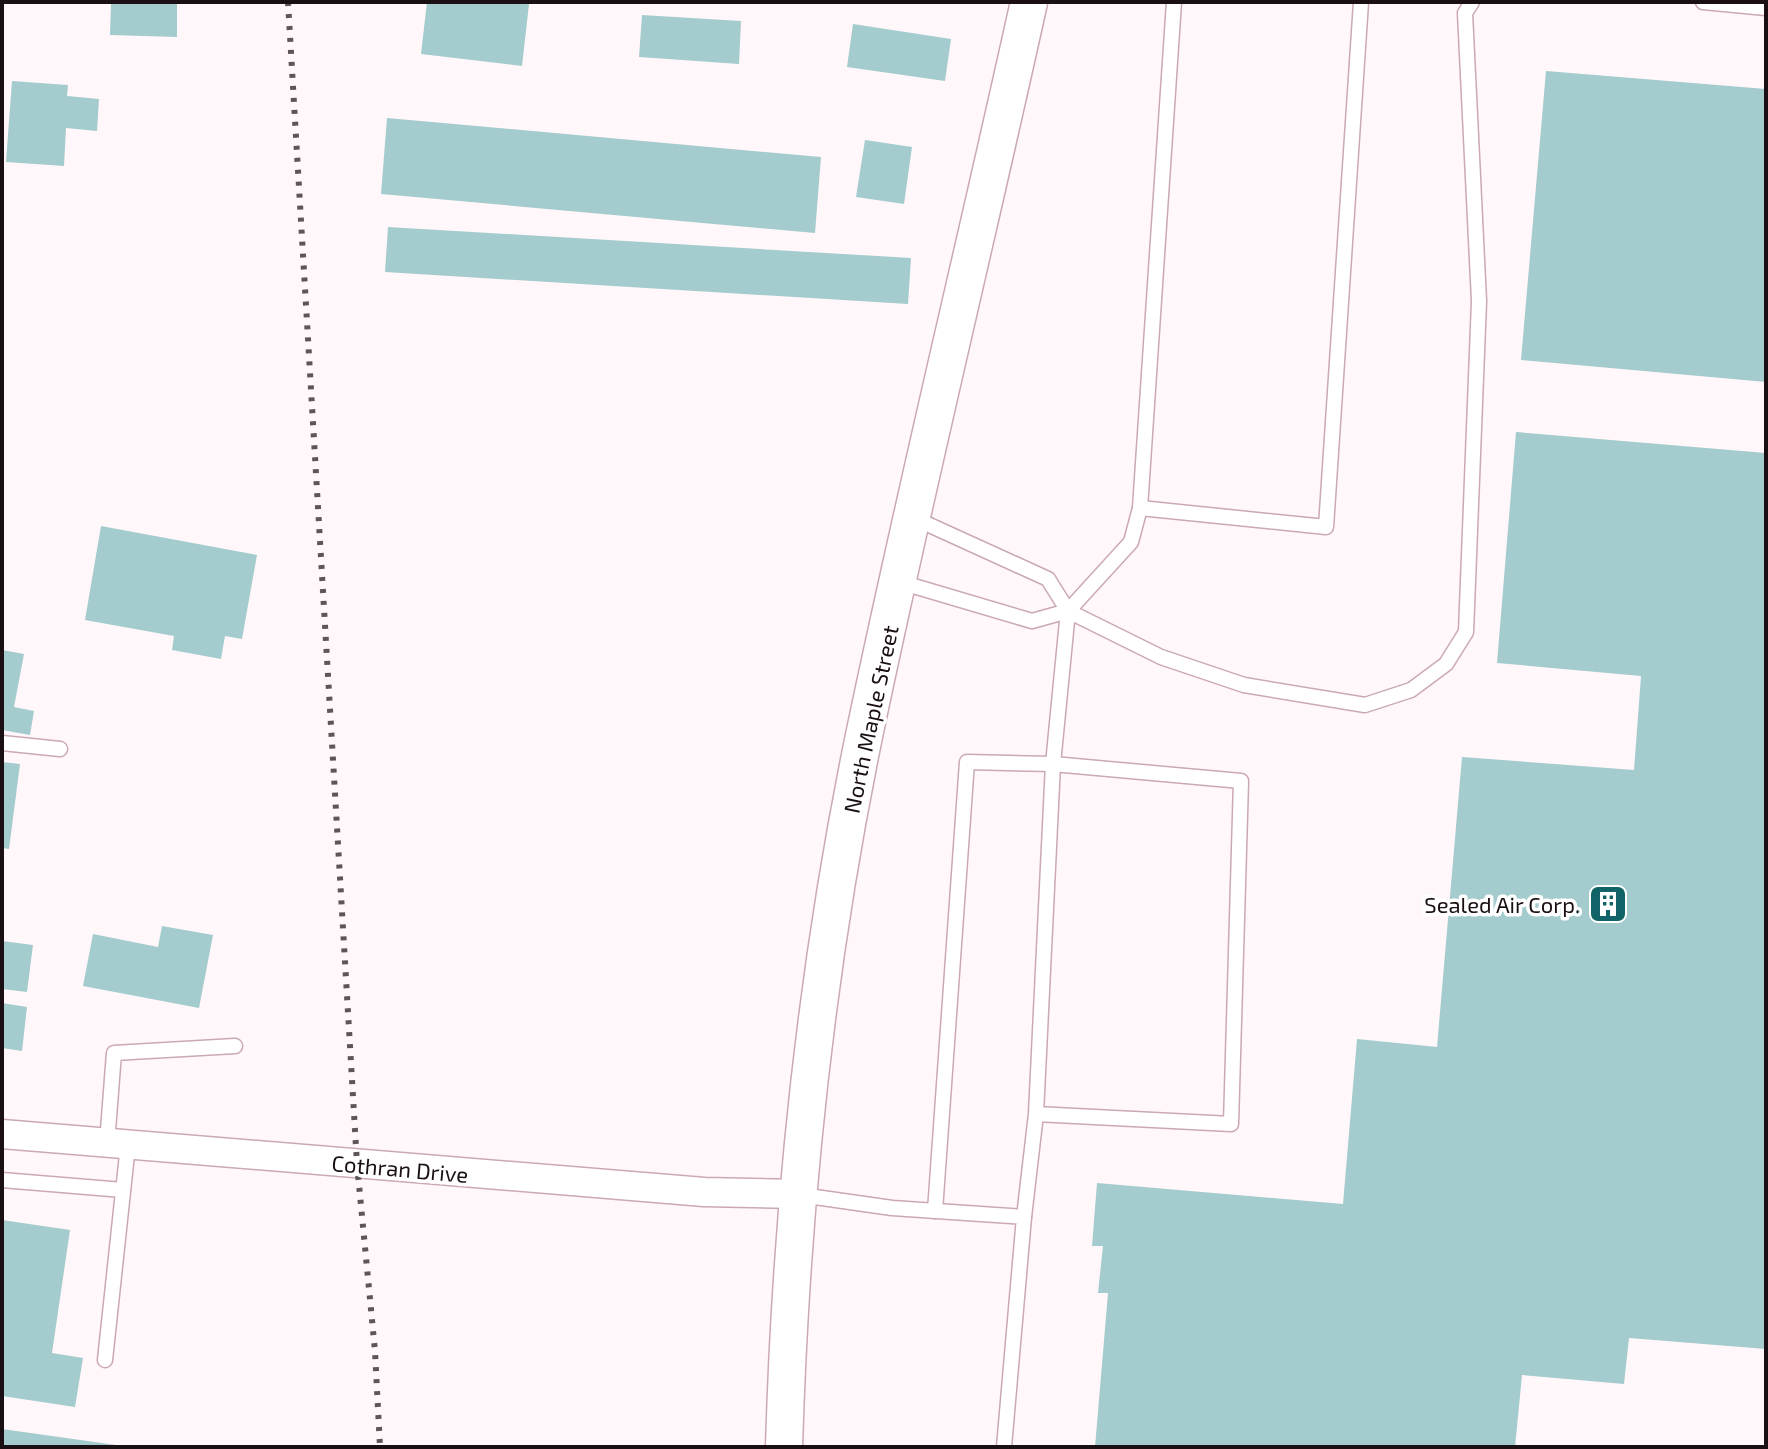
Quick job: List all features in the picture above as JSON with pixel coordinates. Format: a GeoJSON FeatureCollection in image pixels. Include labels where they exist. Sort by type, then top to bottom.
{"type":"FeatureCollection","features":[{"type":"Feature","properties":{"kind":"street","name":"North Maple Street"},"geometry":{"type":"LineString","coordinates":[[784,1447],[788,1318],[798,1194],[822,988],[840,872],[864,738],[1029,2]]}},
{"type":"Feature","properties":{"kind":"street","name":"Cothran Drive"},"geometry":{"type":"LineString","coordinates":[[2,1134],[704,1192],[798,1194]]}},
{"type":"Feature","properties":{"kind":"lane"},"geometry":{"type":"LineString","coordinates":[[899,582],[1032,621],[1068,611],[1131,542],[1140,508],[1174,2]]}},
{"type":"Feature","properties":{"kind":"lane"},"geometry":{"type":"LineString","coordinates":[[1140,508],[1326,527],[1361,2]]}},
{"type":"Feature","properties":{"kind":"lane"},"geometry":{"type":"LineString","coordinates":[[914,518],[1048,579],[1068,611],[1161,657],[1244,685],[1365,705],[1411,690],[1446,664],[1466,632],[1479,301],[1465,13],[1472,2]]}},
{"type":"Feature","properties":{"kind":"lane"},"geometry":{"type":"LineString","coordinates":[[1703,2],[1766,8]]}},
{"type":"Feature","properties":{"kind":"lane"},"geometry":{"type":"LineString","coordinates":[[1004,1447],[1036,1114],[1053,764],[1068,611]]}},
{"type":"Feature","properties":{"kind":"lane"},"geometry":{"type":"LineString","coordinates":[[2,743],[60,749]]}},
{"type":"Feature","properties":{"kind":"lane"},"geometry":{"type":"LineString","coordinates":[[935,1211],[967,762],[1053,764],[1241,781],[1231,1124],[1036,1114]]}},
{"type":"Feature","properties":{"kind":"lane"},"geometry":{"type":"LineString","coordinates":[[105,1360],[123,1190],[117,1144],[114,1053],[235,1046]]}},
{"type":"Feature","properties":{"kind":"lane"},"geometry":{"type":"LineString","coordinates":[[2,1180],[123,1190]]}},
{"type":"Feature","properties":{"kind":"lane"},"geometry":{"type":"LineString","coordinates":[[798,1194],[935,1211],[1024,1217]]}},
{"type":"Feature","properties":{"kind":"building"},"geometry":{"type":"Polygon","coordinates":[[[111,2],[177,2],[177,37],[110,35],[111,2]]]}},
{"type":"Feature","properties":{"kind":"building"},"geometry":{"type":"Polygon","coordinates":[[[427,2],[529,4],[522,66],[421,54],[427,2]]]}},
{"type":"Feature","properties":{"kind":"building"},"geometry":{"type":"Polygon","coordinates":[[[642,15],[741,21],[739,64],[639,57],[642,15]]]}},
{"type":"Feature","properties":{"kind":"building"},"geometry":{"type":"Polygon","coordinates":[[[853,24],[951,39],[945,81],[847,67],[853,24]]]}},
{"type":"Feature","properties":{"kind":"building"},"geometry":{"type":"Polygon","coordinates":[[[1546,71],[1766,89],[1766,382],[1521,360],[1546,71]]]}},
{"type":"Feature","properties":{"kind":"building"},"geometry":{"type":"Polygon","coordinates":[[[12,81],[68,85],[67,96],[99,99],[97,131],[66,128],[64,166],[6,162],[12,81]]]}},
{"type":"Feature","properties":{"kind":"building"},"geometry":{"type":"Polygon","coordinates":[[[387,118],[821,157],[815,233],[381,194],[387,118]]]}},
{"type":"Feature","properties":{"kind":"building"},"geometry":{"type":"Polygon","coordinates":[[[865,140],[912,147],[904,204],[856,197],[865,140]]]}},
{"type":"Feature","properties":{"kind":"building"},"geometry":{"type":"Polygon","coordinates":[[[388,227],[911,258],[908,304],[385,272],[388,227]]]}},
{"type":"Feature","properties":{"kind":"building","name":"Sealed Air Corp."},"geometry":{"type":"Polygon","coordinates":[[[1516,432],[1766,453],[1766,1349],[1629,1338],[1624,1384],[1522,1375],[1515,1447],[1095,1447],[1108,1293],[1098,1293],[1103,1246],[1092,1246],[1097,1183],[1343,1204],[1357,1039],[1437,1047],[1462,757],[1634,770],[1641,676],[1497,663],[1516,432]]]}},
{"type":"Feature","properties":{"kind":"building"},"geometry":{"type":"Polygon","coordinates":[[[101,526],[257,555],[242,639],[225,636],[221,659],[172,650],[174,636],[85,620],[101,526]]]}},
{"type":"Feature","properties":{"kind":"building"},"geometry":{"type":"Polygon","coordinates":[[[2,650],[24,654],[14,707],[34,711],[30,735],[2,730],[2,650]]]}},
{"type":"Feature","properties":{"kind":"building"},"geometry":{"type":"Polygon","coordinates":[[[2,762],[20,764],[9,849],[2,848],[2,762]]]}},
{"type":"Feature","properties":{"kind":"building"},"geometry":{"type":"Polygon","coordinates":[[[162,926],[213,935],[199,1008],[83,986],[93,934],[158,947],[162,926]]]}},
{"type":"Feature","properties":{"kind":"building"},"geometry":{"type":"Polygon","coordinates":[[[2,941],[33,945],[27,992],[2,989],[2,941]]]}},
{"type":"Feature","properties":{"kind":"building"},"geometry":{"type":"Polygon","coordinates":[[[2,1003],[27,1007],[22,1051],[2,1048],[2,1003]]]}},
{"type":"Feature","properties":{"kind":"building"},"geometry":{"type":"Polygon","coordinates":[[[2,1220],[70,1230],[52,1353],[83,1358],[75,1407],[2,1396],[2,1220]]]}},
{"type":"Feature","properties":{"kind":"building"},"geometry":{"type":"Polygon","coordinates":[[[2,1429],[116,1445],[116,1447],[2,1447],[2,1429]]]}},
{"type":"Feature","properties":{"kind":"railway"},"geometry":{"type":"LineString","coordinates":[[288,2],[357,1164],[375,1351],[380,1447]]}},
{"type":"Feature","properties":{"kind":"place","name":"Sealed Air Corp."},"geometry":{"type":"Point","coordinates":[1608,904]}}]}
